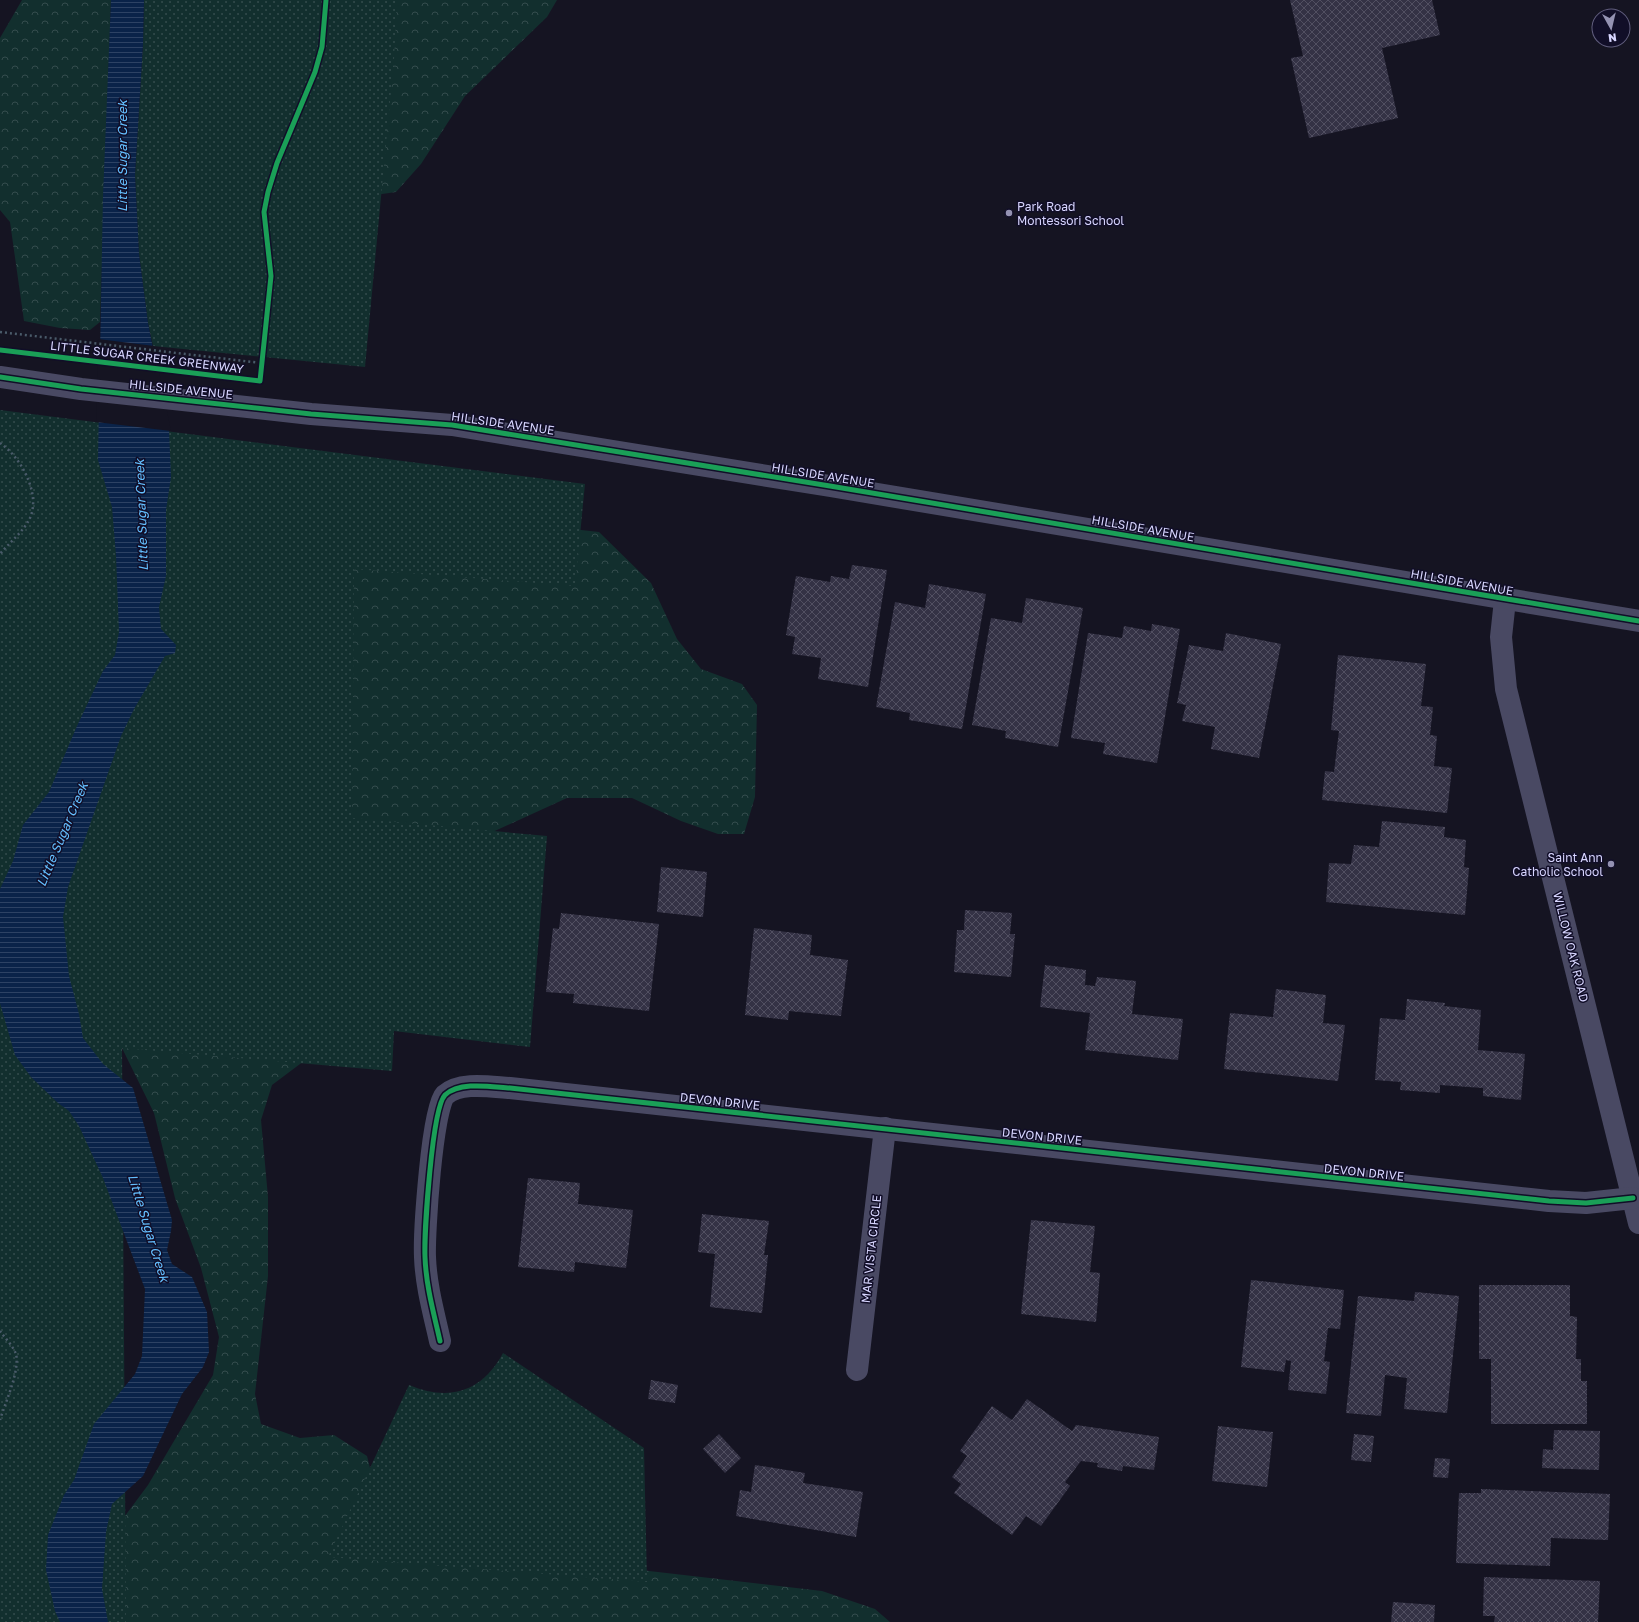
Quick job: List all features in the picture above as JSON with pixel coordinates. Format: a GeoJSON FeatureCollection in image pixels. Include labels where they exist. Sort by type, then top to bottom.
{"type":"FeatureCollection","features":[{"type":"Feature","properties":{"kind":"street","name":"HILLSIDE AVENUE"},"geometry":{"type":"LineString","coordinates":[[0,377],[81,389],[311,414],[452,425],[799,481],[1505,600],[1639,621]]}},
{"type":"Feature","properties":{"kind":"street","name":"WILLOW OAK ROAD"},"geometry":{"type":"LineString","coordinates":[[1505,600],[1501,637],[1506,689],[1639,1223]]}},
{"type":"Feature","properties":{"kind":"street","name":"DEVON DRIVE"},"geometry":{"type":"LineString","coordinates":[[440,1342],[427,1280],[425,1236],[438,1115],[442,1098],[450,1092],[470,1087],[492,1087],[885,1128],[1189,1163],[1570,1203],[1586,1204],[1633,1198]]}},
{"type":"Feature","properties":{"kind":"street","name":"MAR VISTA CIRCLE"},"geometry":{"type":"LineString","coordinates":[[857,1370],[885,1128]]}},
{"type":"Feature","properties":{"kind":"path"},"geometry":{"type":"LineString","coordinates":[[0,443],[7,448],[16,459],[26,475],[30,487],[33,510],[29,520],[0,554]]}},
{"type":"Feature","properties":{"kind":"path"},"geometry":{"type":"LineString","coordinates":[[0,1331],[15,1353],[17,1363],[15,1375],[0,1420]]}},
{"type":"Feature","properties":{"kind":"green space"},"geometry":{"type":"Polygon","coordinates":[[[22,0],[111,0],[100,322],[90,330],[60,328],[24,321],[10,222],[0,210],[0,38],[22,0]]]}},
{"type":"Feature","properties":{"kind":"green space"},"geometry":{"type":"Polygon","coordinates":[[[144,0],[397,0],[394,59],[365,367],[153,346],[148,323],[139,254],[135,175],[143,44],[144,0]]]}},
{"type":"Feature","properties":{"kind":"green space"},"geometry":{"type":"Polygon","coordinates":[[[359,0],[557,0],[547,17],[465,96],[421,164],[396,192],[361,197],[359,0]]]}},
{"type":"Feature","properties":{"kind":"green space"},"geometry":{"type":"Polygon","coordinates":[[[0,410],[585,484],[575,586],[354,569],[352,818],[547,836],[530,1047],[394,1031],[392,1071],[122,1048],[126,1622],[0,1622],[0,410]]]}},
{"type":"Feature","properties":{"kind":"green space"},"geometry":{"type":"Polygon","coordinates":[[[528,524],[599,532],[651,583],[677,639],[701,669],[742,684],[757,705],[755,797],[744,834],[718,834],[681,821],[632,798],[567,798],[475,840],[320,1049],[272,1085],[261,1120],[268,1197],[268,1276],[255,1394],[261,1424],[300,1438],[334,1435],[367,1456],[378,1500],[405,1543],[822,1591],[875,1609],[890,1622],[124,1622],[116,1528],[148,1485],[213,1375],[219,1337],[201,1268],[175,1198],[154,1113],[122,1048],[190,586],[528,524]]]}},
{"type":"Feature","properties":{"kind":"green space"},"geometry":{"type":"Polygon","coordinates":[[[503,1353],[644,1448],[647,1582],[328,1557],[409,1385],[438,1393],[451,1393],[463,1390],[475,1385],[485,1377],[495,1366],[503,1353]]]}},
{"type":"Feature","properties":{"kind":"water","name":"Little Sugar Creek"},"geometry":{"type":"Polygon","coordinates":[[[111,0],[144,0],[143,44],[135,175],[139,254],[148,323],[169,430],[171,477],[166,510],[166,576],[159,607],[161,629],[176,645],[175,653],[165,656],[134,709],[121,736],[68,887],[63,917],[69,976],[79,1014],[83,1038],[103,1064],[133,1088],[172,1220],[167,1250],[172,1264],[192,1277],[207,1312],[209,1352],[203,1367],[182,1394],[143,1476],[112,1504],[106,1532],[102,1589],[108,1622],[60,1622],[55,1611],[46,1570],[48,1535],[64,1495],[74,1480],[94,1424],[135,1374],[142,1356],[145,1289],[103,1178],[79,1126],[69,1111],[58,1103],[31,1077],[15,1055],[0,1003],[0,889],[13,861],[23,825],[49,792],[77,726],[103,671],[115,655],[119,632],[116,555],[112,507],[98,460],[103,196],[111,0]]]}},
{"type":"Feature","properties":{"kind":"pier"},"geometry":{"type":"Polygon","coordinates":[[[98,339],[154,346],[171,431],[96,422],[98,339]]]}},
{"type":"Feature","properties":{"kind":"building"},"geometry":{"type":"Polygon","coordinates":[[[1290,0],[1432,0],[1440,35],[1382,48],[1398,118],[1309,138],[1291,58],[1303,56],[1290,0]]]}},
{"type":"Feature","properties":{"kind":"building"},"geometry":{"type":"Polygon","coordinates":[[[852,565],[887,570],[868,687],[818,679],[821,658],[792,654],[795,637],[786,635],[796,576],[830,582],[831,576],[849,579],[852,565]]]}},
{"type":"Feature","properties":{"kind":"building"},"geometry":{"type":"Polygon","coordinates":[[[929,584],[986,594],[962,729],[909,720],[910,713],[876,707],[895,602],[925,608],[929,584]]]}},
{"type":"Feature","properties":{"kind":"building"},"geometry":{"type":"Polygon","coordinates":[[[1026,598],[1083,608],[1058,747],[1005,738],[1006,731],[972,725],[991,618],[1022,623],[1026,598]]]}},
{"type":"Feature","properties":{"kind":"building"},"geometry":{"type":"Polygon","coordinates":[[[1152,624],[1180,629],[1157,763],[1103,754],[1105,743],[1071,738],[1088,633],[1122,638],[1124,626],[1151,631],[1152,624]]]}},
{"type":"Feature","properties":{"kind":"building"},"geometry":{"type":"Polygon","coordinates":[[[1226,633],[1281,644],[1259,758],[1211,749],[1215,727],[1182,721],[1186,705],[1177,703],[1189,645],[1223,651],[1226,633]]]}},
{"type":"Feature","properties":{"kind":"building"},"geometry":{"type":"Polygon","coordinates":[[[1338,655],[1426,664],[1421,706],[1433,707],[1430,735],[1437,736],[1434,766],[1452,768],[1447,813],[1322,800],[1325,771],[1334,772],[1339,731],[1331,730],[1338,655]]]}},
{"type":"Feature","properties":{"kind":"building"},"geometry":{"type":"Polygon","coordinates":[[[1382,821],[1445,827],[1444,837],[1466,840],[1464,867],[1469,868],[1465,915],[1326,902],[1329,863],[1351,864],[1354,845],[1379,847],[1382,821]]]}},
{"type":"Feature","properties":{"kind":"building"},"geometry":{"type":"Polygon","coordinates":[[[661,867],[707,872],[703,917],[657,912],[661,867]]]}},
{"type":"Feature","properties":{"kind":"building"},"geometry":{"type":"Polygon","coordinates":[[[965,910],[1012,913],[1010,934],[1015,934],[1011,977],[954,972],[957,930],[964,930],[965,910]]]}},
{"type":"Feature","properties":{"kind":"building"},"geometry":{"type":"Polygon","coordinates":[[[561,913],[659,924],[649,1011],[573,1003],[574,994],[546,992],[553,928],[559,929],[561,913]]]}},
{"type":"Feature","properties":{"kind":"building"},"geometry":{"type":"Polygon","coordinates":[[[754,928],[812,935],[810,955],[848,960],[841,1016],[789,1011],[788,1020],[745,1015],[754,928]]]}},
{"type":"Feature","properties":{"kind":"building"},"geometry":{"type":"Polygon","coordinates":[[[1045,965],[1086,970],[1085,985],[1095,986],[1097,977],[1136,981],[1132,1014],[1183,1019],[1178,1060],[1085,1050],[1090,1013],[1040,1007],[1045,965]]]}},
{"type":"Feature","properties":{"kind":"building"},"geometry":{"type":"Polygon","coordinates":[[[1276,989],[1326,995],[1323,1023],[1345,1025],[1338,1081],[1224,1069],[1230,1013],[1273,1017],[1276,989]]]}},
{"type":"Feature","properties":{"kind":"building"},"geometry":{"type":"Polygon","coordinates":[[[1407,999],[1445,1003],[1444,1006],[1481,1010],[1478,1050],[1525,1054],[1521,1100],[1483,1096],[1483,1088],[1440,1085],[1440,1093],[1400,1090],[1401,1082],[1375,1080],[1380,1018],[1405,1020],[1407,999]]]}},
{"type":"Feature","properties":{"kind":"building"},"geometry":{"type":"Polygon","coordinates":[[[528,1178],[580,1183],[578,1204],[633,1210],[626,1268],[575,1262],[574,1272],[518,1267],[528,1178]]]}},
{"type":"Feature","properties":{"kind":"building"},"geometry":{"type":"Polygon","coordinates":[[[702,1214],[769,1221],[764,1255],[768,1255],[762,1313],[710,1307],[715,1254],[698,1252],[702,1214]]]}},
{"type":"Feature","properties":{"kind":"building"},"geometry":{"type":"Polygon","coordinates":[[[1031,1220],[1095,1226],[1090,1272],[1100,1273],[1096,1322],[1021,1314],[1031,1220]]]}},
{"type":"Feature","properties":{"kind":"building"},"geometry":{"type":"Polygon","coordinates":[[[1251,1280],[1344,1290],[1340,1329],[1328,1328],[1324,1361],[1330,1362],[1326,1394],[1288,1390],[1291,1361],[1286,1360],[1284,1372],[1241,1367],[1251,1280]]]}},
{"type":"Feature","properties":{"kind":"building"},"geometry":{"type":"Polygon","coordinates":[[[1479,1285],[1570,1285],[1570,1316],[1577,1317],[1576,1359],[1581,1359],[1581,1381],[1587,1381],[1587,1424],[1491,1424],[1491,1359],[1479,1359],[1479,1285]]]}},
{"type":"Feature","properties":{"kind":"building"},"geometry":{"type":"Polygon","coordinates":[[[1415,1292],[1459,1296],[1447,1413],[1404,1409],[1407,1378],[1385,1375],[1381,1416],[1346,1413],[1358,1296],[1414,1301],[1415,1292]]]}},
{"type":"Feature","properties":{"kind":"building"},"geometry":{"type":"Polygon","coordinates":[[[651,1380],[678,1385],[675,1403],[648,1399],[651,1380]]]}},
{"type":"Feature","properties":{"kind":"building"},"geometry":{"type":"Polygon","coordinates":[[[1027,1399],[1072,1431],[1076,1425],[1159,1437],[1154,1470],[1123,1466],[1122,1471],[1097,1467],[1098,1463],[1081,1461],[1065,1482],[1070,1486],[1041,1526],[1026,1516],[1012,1535],[954,1493],[961,1484],[952,1477],[967,1456],[960,1451],[992,1406],[1012,1420],[1027,1399]]]}},
{"type":"Feature","properties":{"kind":"building"},"geometry":{"type":"Polygon","coordinates":[[[1218,1426],[1273,1432],[1267,1487],[1212,1481],[1218,1426]]]}},
{"type":"Feature","properties":{"kind":"building"},"geometry":{"type":"Polygon","coordinates":[[[1554,1430],[1600,1431],[1599,1470],[1542,1468],[1543,1449],[1553,1450],[1554,1430]]]}},
{"type":"Feature","properties":{"kind":"building"},"geometry":{"type":"Polygon","coordinates":[[[719,1434],[741,1458],[725,1473],[703,1449],[719,1434]]]}},
{"type":"Feature","properties":{"kind":"building"},"geometry":{"type":"Polygon","coordinates":[[[1354,1434],[1374,1436],[1371,1462],[1351,1460],[1354,1434]]]}},
{"type":"Feature","properties":{"kind":"building"},"geometry":{"type":"Polygon","coordinates":[[[1435,1458],[1450,1459],[1448,1478],[1433,1477],[1435,1458]]]}},
{"type":"Feature","properties":{"kind":"building"},"geometry":{"type":"Polygon","coordinates":[[[755,1465],[805,1473],[803,1483],[863,1492],[856,1537],[736,1516],[740,1490],[751,1492],[755,1465]]]}},
{"type":"Feature","properties":{"kind":"building"},"geometry":{"type":"Polygon","coordinates":[[[1481,1489],[1610,1494],[1608,1540],[1551,1538],[1550,1566],[1456,1563],[1459,1493],[1481,1493],[1481,1489]]]}},
{"type":"Feature","properties":{"kind":"building"},"geometry":{"type":"Polygon","coordinates":[[[1484,1577],[1600,1581],[1598,1622],[1494,1622],[1495,1616],[1483,1616],[1484,1577]]]}},
{"type":"Feature","properties":{"kind":"building"},"geometry":{"type":"Polygon","coordinates":[[[1393,1602],[1435,1605],[1434,1622],[1391,1622],[1393,1602]]]}},
{"type":"Feature","properties":{"kind":"cycle path","name":"LITTLE SUGAR CREEK GREENWAY"},"geometry":{"type":"LineString","coordinates":[[0,350],[260,381],[271,276],[264,212],[268,192],[277,163],[315,72],[322,47],[326,0]]}},
{"type":"Feature","properties":{"kind":"cycle path"},"geometry":{"type":"LineString","coordinates":[[0,377],[81,389],[311,414],[452,425],[830,486],[1639,621]]}},
{"type":"Feature","properties":{"kind":"cycle path"},"geometry":{"type":"LineString","coordinates":[[440,1341],[429,1289],[425,1257],[430,1172],[436,1123],[440,1105],[445,1095],[451,1091],[467,1086],[510,1088],[1549,1201],[1586,1203],[1633,1198]]}},
{"type":"Feature","properties":{"kind":"place","name":"Park Road Montessori School"},"geometry":{"type":"Point","coordinates":[1009,213]}},
{"type":"Feature","properties":{"kind":"place","name":"Saint Ann Catholic School"},"geometry":{"type":"Point","coordinates":[1611,864]}}]}
